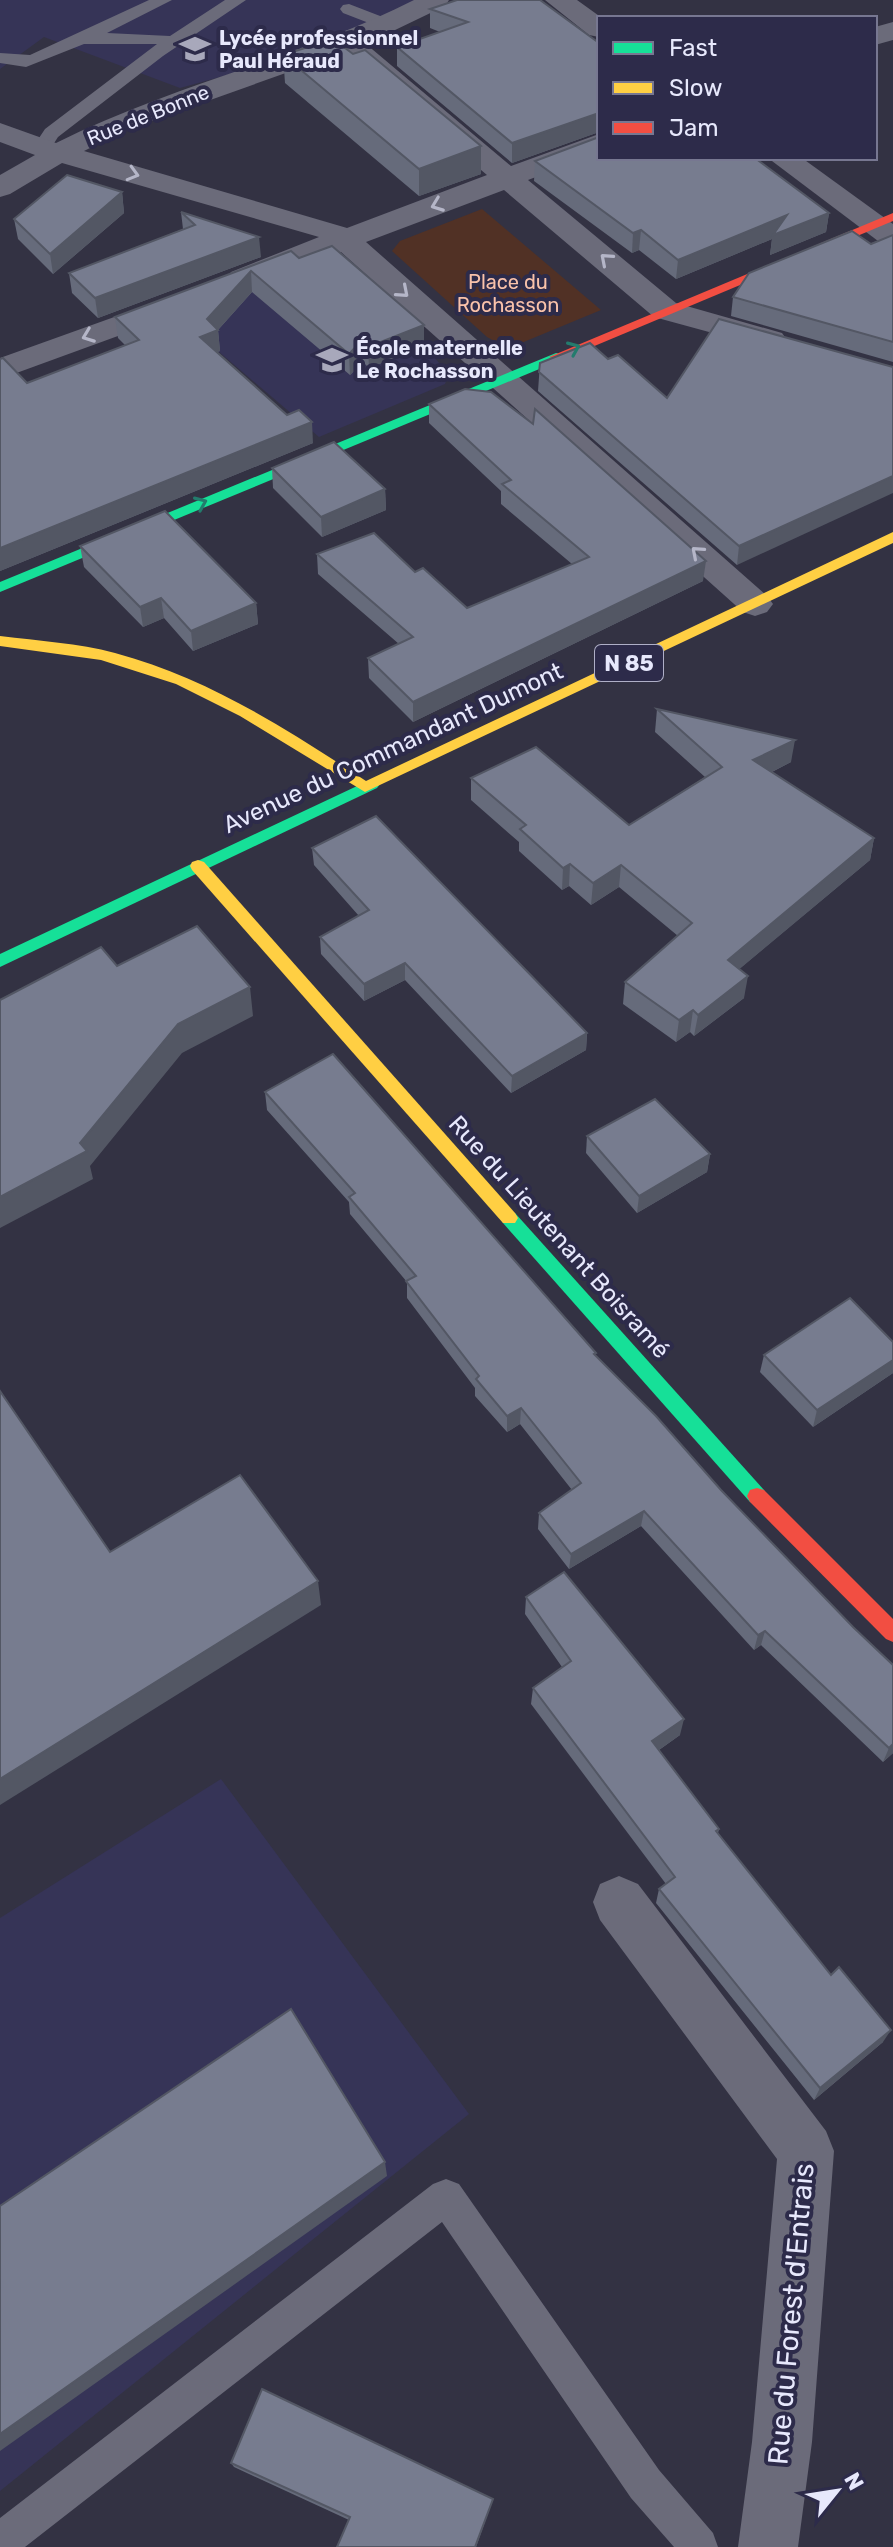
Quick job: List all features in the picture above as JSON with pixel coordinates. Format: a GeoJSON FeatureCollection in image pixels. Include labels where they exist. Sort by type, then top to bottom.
{"type":"FeatureCollection","features":[{"type":"Feature","properties":{"kind":"street","name":"Rue de Bonne"},"geometry":{"type":"LineString","coordinates":[[0,188],[50,150],[347,43],[435,0]]}},
{"type":"Feature","properties":{"kind":"street"},"geometry":{"type":"LineString","coordinates":[[559,0],[597,28]]}},
{"type":"Feature","properties":{"kind":"street"},"geometry":{"type":"LineString","coordinates":[[347,43],[665,310],[802,349]]}},
{"type":"Feature","properties":{"kind":"street"},"geometry":{"type":"LineString","coordinates":[[0,132],[50,150],[330,231],[345,240],[755,604]]}},
{"type":"Feature","properties":{"kind":"street"},"geometry":{"type":"LineString","coordinates":[[0,369],[597,144]]}},
{"type":"Feature","properties":{"kind":"street"},"geometry":{"type":"LineString","coordinates":[[786,160],[887,226]]}},
{"type":"Feature","properties":{"kind":"street"},"geometry":{"type":"LineString","coordinates":[[0,587],[665,310],[887,226]]}},
{"type":"Feature","properties":{"kind":"street","name":"Avenue du Commandant Dumont"},"geometry":{"type":"LineString","coordinates":[[0,961],[893,537]]}},
{"type":"Feature","properties":{"kind":"street"},"geometry":{"type":"LineString","coordinates":[[0,641],[130,663],[173,679],[255,719],[365,787]]}},
{"type":"Feature","properties":{"kind":"street","name":"Rue du Lieutenant Boisramé"},"geometry":{"type":"LineString","coordinates":[[198,866],[740,1479],[893,1633]]}},
{"type":"Feature","properties":{"kind":"street","name":"Rue du Forest d'Entrais"},"geometry":{"type":"LineString","coordinates":[[619,1902],[806,2151],[782,2442],[768,2547]]}},
{"type":"Feature","properties":{"kind":"lane"},"geometry":{"type":"LineString","coordinates":[[0,58],[15,64],[33,61],[163,0]]}},
{"type":"Feature","properties":{"kind":"lane"},"geometry":{"type":"LineString","coordinates":[[50,150],[51,133],[172,43],[237,0]]}},
{"type":"Feature","properties":{"kind":"lane"},"geometry":{"type":"LineString","coordinates":[[349,9],[387,25]]}},
{"type":"Feature","properties":{"kind":"lane"},"geometry":{"type":"LineString","coordinates":[[81,38],[161,39],[172,43]]}},
{"type":"Feature","properties":{"kind":"lane"},"geometry":{"type":"LineString","coordinates":[[0,2542],[446,2197],[645,2484],[699,2547]]}},
{"type":"Feature","properties":{"kind":"shaded area","name":"Lycée professionnel Paul Héraud"},"geometry":{"type":"Polygon","coordinates":[[[0,0],[424,0],[286,59],[180,88],[44,37],[0,69],[0,0]]]}},
{"type":"Feature","properties":{"kind":"shaded area","name":"École maternelle Le Rochasson"},"geometry":{"type":"Polygon","coordinates":[[[268,283],[424,346],[449,374],[445,384],[319,437],[178,317],[268,283]]]}},
{"type":"Feature","properties":{"kind":"shaded area"},"geometry":{"type":"Polygon","coordinates":[[[221,1779],[469,2114],[0,2491],[0,1918],[221,1779]]]}},
{"type":"Feature","properties":{"kind":"green space","name":"Place du Rochasson"},"geometry":{"type":"Polygon","coordinates":[[[482,209],[601,310],[514,346],[503,346],[487,337],[392,251],[400,241],[482,209]]]}},
{"type":"Feature","properties":{"kind":"building"},"geometry":{"type":"Polygon","coordinates":[[[457,0],[540,0],[597,42],[597,114],[512,143],[397,47],[468,22],[430,9],[457,0]]]}},
{"type":"Feature","properties":{"kind":"building"},"geometry":{"type":"Polygon","coordinates":[[[333,39],[353,54],[365,50],[481,146],[419,169],[283,55],[333,39]]]}},
{"type":"Feature","properties":{"kind":"building"},"geometry":{"type":"Polygon","coordinates":[[[597,138],[597,160],[758,160],[829,213],[773,235],[787,215],[678,260],[641,230],[633,233],[535,161],[597,138]]]}},
{"type":"Feature","properties":{"kind":"building"},"geometry":{"type":"Polygon","coordinates":[[[67,175],[122,192],[50,254],[14,219],[67,175]]]}},
{"type":"Feature","properties":{"kind":"building"},"geometry":{"type":"Polygon","coordinates":[[[181,212],[259,237],[95,298],[69,273],[195,225],[181,212]]]}},
{"type":"Feature","properties":{"kind":"building"},"geometry":{"type":"Polygon","coordinates":[[[852,231],[871,244],[893,235],[893,342],[733,297],[749,273],[852,231]]]}},
{"type":"Feature","properties":{"kind":"building"},"geometry":{"type":"Polygon","coordinates":[[[332,246],[424,325],[368,347],[362,340],[349,354],[251,271],[207,319],[218,330],[200,337],[287,415],[299,410],[312,422],[0,548],[0,359],[3,358],[27,383],[139,340],[115,317],[291,251],[299,258],[332,246]]]}},
{"type":"Feature","properties":{"kind":"building"},"geometry":{"type":"Polygon","coordinates":[[[719,319],[893,367],[893,476],[739,546],[539,372],[540,363],[590,343],[608,359],[618,355],[667,398],[719,319]]]}},
{"type":"Feature","properties":{"kind":"building"},"geometry":{"type":"Polygon","coordinates":[[[465,389],[491,392],[533,424],[535,409],[706,561],[413,702],[368,658],[413,637],[317,554],[374,533],[415,572],[423,568],[467,608],[589,557],[502,484],[511,480],[429,404],[465,389]]]}},
{"type":"Feature","properties":{"kind":"building"},"geometry":{"type":"Polygon","coordinates":[[[334,442],[385,489],[321,517],[272,468],[334,442]]]}},
{"type":"Feature","properties":{"kind":"building"},"geometry":{"type":"Polygon","coordinates":[[[165,511],[256,603],[191,631],[161,598],[140,607],[80,546],[165,511]]]}},
{"type":"Feature","properties":{"kind":"building"},"geometry":{"type":"Polygon","coordinates":[[[657,709],[795,740],[753,760],[874,838],[728,960],[748,976],[698,1015],[693,1010],[679,1020],[625,982],[692,923],[621,865],[593,883],[570,864],[563,868],[520,829],[526,825],[471,778],[536,747],[629,825],[722,767],[657,709]]]}},
{"type":"Feature","properties":{"kind":"building"},"geometry":{"type":"Polygon","coordinates":[[[376,816],[587,1033],[512,1076],[405,963],[364,984],[320,937],[369,910],[312,848],[376,816]]]}},
{"type":"Feature","properties":{"kind":"building"},"geometry":{"type":"Polygon","coordinates":[[[197,926],[250,987],[178,1024],[80,1143],[87,1151],[0,1197],[0,1000],[101,947],[117,966],[197,926]]]}},
{"type":"Feature","properties":{"kind":"building"},"geometry":{"type":"Polygon","coordinates":[[[333,1054],[594,1354],[656,1416],[721,1490],[893,1665],[893,1744],[889,1748],[765,1631],[758,1635],[644,1511],[571,1554],[539,1513],[581,1483],[521,1408],[507,1416],[476,1379],[479,1376],[406,1281],[416,1276],[349,1197],[355,1193],[265,1092],[333,1054]]]}},
{"type":"Feature","properties":{"kind":"building"},"geometry":{"type":"Polygon","coordinates":[[[655,1099],[710,1154],[639,1196],[587,1136],[655,1099]]]}},
{"type":"Feature","properties":{"kind":"building"},"geometry":{"type":"Polygon","coordinates":[[[850,1298],[893,1342],[893,1360],[817,1410],[764,1355],[850,1298]]]}},
{"type":"Feature","properties":{"kind":"building"},"geometry":{"type":"Polygon","coordinates":[[[0,1391],[110,1552],[240,1475],[318,1581],[0,1779],[0,1391]]]}},
{"type":"Feature","properties":{"kind":"building"},"geometry":{"type":"Polygon","coordinates":[[[564,1572],[684,1719],[652,1741],[719,1829],[716,1831],[831,1975],[839,1967],[891,2030],[820,2088],[659,1889],[675,1877],[533,1688],[571,1661],[526,1597],[564,1572]]]}},
{"type":"Feature","properties":{"kind":"building"},"geometry":{"type":"Polygon","coordinates":[[[291,2009],[385,2162],[0,2434],[0,2206],[291,2009]]]}},
{"type":"Feature","properties":{"kind":"building"},"geometry":{"type":"Polygon","coordinates":[[[262,2389],[493,2499],[475,2547],[337,2547],[350,2517],[231,2463],[262,2389]]]}},
{"type":"Feature","properties":{"kind":"traffic: fast"},"geometry":{"type":"LineString","coordinates":[[0,587],[556,357]]}},
{"type":"Feature","properties":{"kind":"traffic: fast"},"geometry":{"type":"LineString","coordinates":[[0,961],[372,784]]}},
{"type":"Feature","properties":{"kind":"traffic: fast"},"geometry":{"type":"LineString","coordinates":[[509,1218],[757,1496]]}},
{"type":"Feature","properties":{"kind":"traffic: slow"},"geometry":{"type":"LineString","coordinates":[[372,784],[893,537]]}},
{"type":"Feature","properties":{"kind":"traffic: slow"},"geometry":{"type":"LineString","coordinates":[[0,641],[101,655],[182,681],[245,712],[365,787]]}},
{"type":"Feature","properties":{"kind":"traffic: slow"},"geometry":{"type":"LineString","coordinates":[[198,866],[509,1218]]}},
{"type":"Feature","properties":{"kind":"traffic: jam"},"geometry":{"type":"LineString","coordinates":[[556,357],[893,217]]}},
{"type":"Feature","properties":{"kind":"traffic: jam"},"geometry":{"type":"LineString","coordinates":[[757,1496],[893,1633]]}},
{"type":"Feature","properties":{"kind":"place","name":"Lycée professionnel Paul Héraud"},"geometry":{"type":"Point","coordinates":[195,49]}},
{"type":"Feature","properties":{"kind":"place","name":"École maternelle Le Rochasson"},"geometry":{"type":"Point","coordinates":[332,360]}}]}
